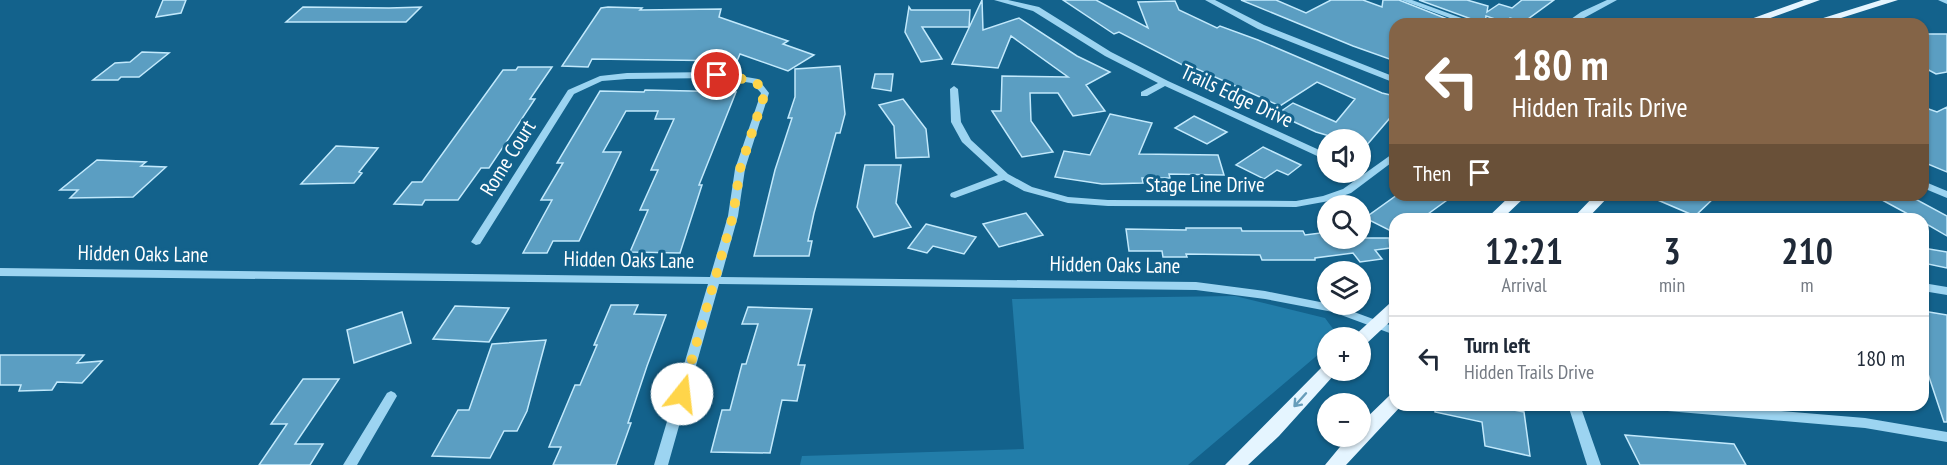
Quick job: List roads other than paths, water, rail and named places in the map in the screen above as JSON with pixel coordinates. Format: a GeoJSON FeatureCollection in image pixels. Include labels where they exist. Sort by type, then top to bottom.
{"type":"FeatureCollection","features":[{"type":"Feature","properties":{"kind":"main road"},"geometry":{"type":"LineString","coordinates":[[1761,18],[1815,0]]}},
{"type":"Feature","properties":{"kind":"main road"},"geometry":{"type":"LineString","coordinates":[[1831,18],[1893,0]]}},
{"type":"Feature","properties":{"kind":"main road"},"geometry":{"type":"LineString","coordinates":[[1500,213],[1513,201]]}},
{"type":"Feature","properties":{"kind":"main road"},"geometry":{"type":"LineString","coordinates":[[1585,213],[1597,201]]}},
{"type":"Feature","properties":{"kind":"main road"},"geometry":{"type":"LineString","coordinates":[[1371,330],[1389,313]]}},
{"type":"Feature","properties":{"kind":"main road"},"geometry":{"type":"LineString","coordinates":[[1235,465],[1272,431],[1319,381]]}},
{"type":"Feature","properties":{"kind":"main road"},"geometry":{"type":"LineString","coordinates":[[1371,425],[1389,407]]}},
{"type":"Feature","properties":{"kind":"main road"},"geometry":{"type":"LineString","coordinates":[[1335,465],[1351,447]]}},
{"type":"Feature","properties":{"kind":"street","name":"Trails Edge Drive"},"geometry":{"type":"LineString","coordinates":[[998,0],[1036,9],[1108,54],[1165,83],[1317,153]]}},
{"type":"Feature","properties":{"kind":"street"},"geometry":{"type":"LineString","coordinates":[[1209,0],[1261,27],[1389,78]]}},
{"type":"Feature","properties":{"kind":"street"},"geometry":{"type":"LineString","coordinates":[[1405,0],[1457,18]]}},
{"type":"Feature","properties":{"kind":"street"},"geometry":{"type":"LineString","coordinates":[[1578,18],[1613,0]]}},
{"type":"Feature","properties":{"kind":"street"},"geometry":{"type":"LineString","coordinates":[[1942,0],[1947,2]]}},
{"type":"Feature","properties":{"kind":"street","name":"Rome Court"},"geometry":{"type":"LineString","coordinates":[[476,243],[571,92],[600,79],[627,76],[717,75],[755,81],[765,93],[740,169],[733,216],[715,281]]}},
{"type":"Feature","properties":{"kind":"street","name":"Trails Edge Drive"},"geometry":{"type":"LineString","coordinates":[[1144,94],[1165,83]]}},
{"type":"Feature","properties":{"kind":"street","name":"Stage Line Drive"},"geometry":{"type":"LineString","coordinates":[[954,89],[956,122],[967,142],[1005,176],[1028,189],[1068,200],[1108,203],[1296,204],[1325,199],[1347,191],[1355,183]]}},
{"type":"Feature","properties":{"kind":"street","name":"Stage Line Drive"},"geometry":{"type":"LineString","coordinates":[[1371,170],[1389,159]]}},
{"type":"Feature","properties":{"kind":"street"},"geometry":{"type":"LineString","coordinates":[[955,195],[1005,176]]}},
{"type":"Feature","properties":{"kind":"street"},"geometry":{"type":"LineString","coordinates":[[1929,187],[1947,195]]}},
{"type":"Feature","properties":{"kind":"street","name":"Hidden Oaks Lane"},"geometry":{"type":"LineString","coordinates":[[0,272],[1196,286],[1265,295],[1323,307],[1389,329]]}},
{"type":"Feature","properties":{"kind":"street"},"geometry":{"type":"LineString","coordinates":[[661,465],[715,281]]}},
{"type":"Feature","properties":{"kind":"street"},"geometry":{"type":"LineString","coordinates":[[1929,287],[1947,291]]}},
{"type":"Feature","properties":{"kind":"street"},"geometry":{"type":"LineString","coordinates":[[350,465],[391,396]]}},
{"type":"Feature","properties":{"kind":"street"},"geometry":{"type":"LineString","coordinates":[[1576,411],[1594,465]]}},
{"type":"Feature","properties":{"kind":"street"},"geometry":{"type":"LineString","coordinates":[[1746,411],[1864,423],[1947,437]]}}]}
